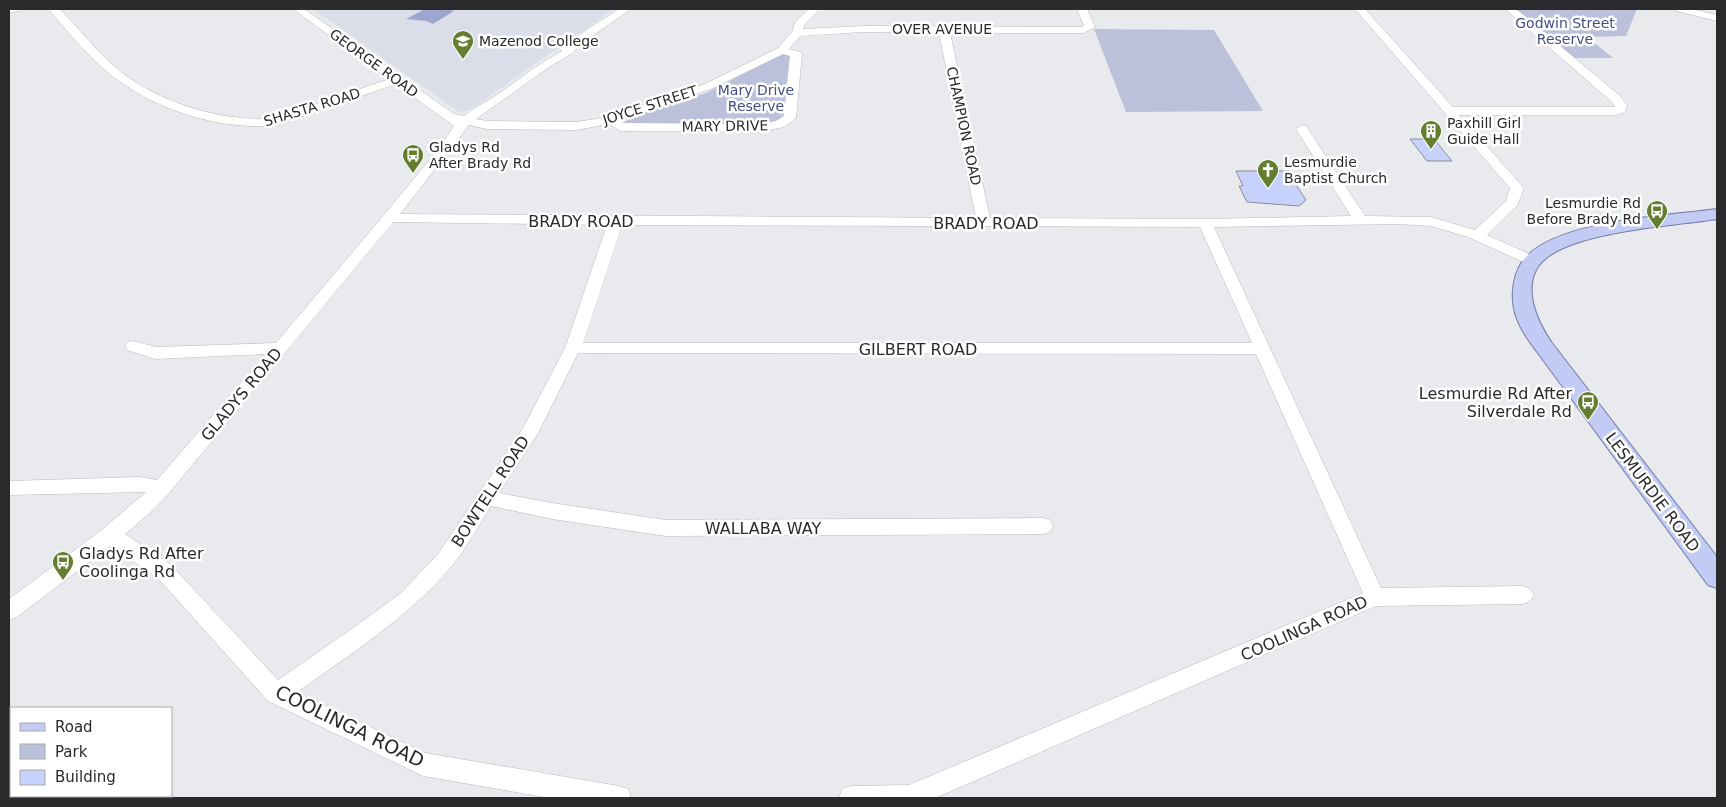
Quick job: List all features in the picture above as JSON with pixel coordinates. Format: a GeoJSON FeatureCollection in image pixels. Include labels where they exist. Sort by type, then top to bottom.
{"type":"FeatureCollection","features":[{"type":"Feature","properties":{"kind":"main road"},"geometry":{"type":"LineString","coordinates":[[1533,262],[1555,245],[1594,233],[1717,214]]}},
{"type":"Feature","properties":{"kind":"main road","name":"LESMURDIE ROAD"},"geometry":{"type":"LineString","coordinates":[[1533,262],[1525,278],[1523,293],[1524,309],[1536,334],[1717,577]]}},
{"type":"Feature","properties":{"kind":"street"},"geometry":{"type":"LineString","coordinates":[[9,10],[15,9]]}},
{"type":"Feature","properties":{"kind":"street","name":"SHASTA ROAD"},"geometry":{"type":"LineString","coordinates":[[54,9],[110,68],[135,86],[197,112],[242,124],[277,121],[397,80]]}},
{"type":"Feature","properties":{"kind":"street","name":"GEORGE ROAD"},"geometry":{"type":"LineString","coordinates":[[298,9],[449,117],[466,124]]}},
{"type":"Feature","properties":{"kind":"street","name":"GLADYS ROAD"},"geometry":{"type":"LineString","coordinates":[[9,611],[110,535],[146,505],[162,488],[466,124],[484,106],[501,97],[545,65],[569,52],[574,44],[626,9]]}},
{"type":"Feature","properties":{"kind":"street","name":"JOYCE STREET"},"geometry":{"type":"LineString","coordinates":[[466,124],[576,126],[611,120],[709,86],[782,50],[797,34],[799,24],[815,9]]}},
{"type":"Feature","properties":{"kind":"street","name":"OVER AVENUE"},"geometry":{"type":"LineString","coordinates":[[797,34],[849,29],[1087,30],[1090,27],[1082,9]]}},
{"type":"Feature","properties":{"kind":"street"},"geometry":{"type":"LineString","coordinates":[[1360,9],[1517,188],[1512,203],[1477,236]]}},
{"type":"Feature","properties":{"kind":"street"},"geometry":{"type":"LineString","coordinates":[[1451,112],[1616,111],[1620,109],[1621,105],[1616,99],[1510,9]]}},
{"type":"Feature","properties":{"kind":"street"},"geometry":{"type":"LineString","coordinates":[[1680,9],[1717,18]]}},
{"type":"Feature","properties":{"kind":"street","name":"CHAMPION ROAD"},"geometry":{"type":"LineString","coordinates":[[944,29],[984,223]]}},
{"type":"Feature","properties":{"kind":"street","name":"MARY DRIVE"},"geometry":{"type":"LineString","coordinates":[[611,120],[621,127],[760,128],[780,124],[790,118],[796,54],[782,50]]}},
{"type":"Feature","properties":{"kind":"street"},"geometry":{"type":"LineString","coordinates":[[1302,129],[1360,220]]}},
{"type":"Feature","properties":{"kind":"street","name":"BRADY ROAD"},"geometry":{"type":"LineString","coordinates":[[386,221],[412,223],[430,220],[984,223],[1205,223],[1360,220],[1436,222],[1477,236],[1533,262]]}},
{"type":"Feature","properties":{"kind":"street","name":"BOWTELL ROAD"},"geometry":{"type":"LineString","coordinates":[[276,694],[361,635],[407,600],[445,560],[528,433],[573,348],[616,221]]}},
{"type":"Feature","properties":{"kind":"street","name":"COOLINGA ROAD"},"geometry":{"type":"LineString","coordinates":[[851,798],[909,798],[1375,597],[1205,223]]}},
{"type":"Feature","properties":{"kind":"street"},"geometry":{"type":"LineString","coordinates":[[133,346],[155,353],[280,348]]}},
{"type":"Feature","properties":{"kind":"street","name":"GILBERT ROAD"},"geometry":{"type":"LineString","coordinates":[[573,348],[1262,349]]}},
{"type":"Feature","properties":{"kind":"street"},"geometry":{"type":"LineString","coordinates":[[9,488],[140,484],[162,488]]}},
{"type":"Feature","properties":{"kind":"street","name":"WALLABA WAY"},"geometry":{"type":"LineString","coordinates":[[486,498],[552,511],[666,528],[1044,526]]}},
{"type":"Feature","properties":{"kind":"street","name":"COOLINGA ROAD"},"geometry":{"type":"LineString","coordinates":[[110,535],[164,571],[276,694],[423,764],[619,798]]}},
{"type":"Feature","properties":{"kind":"street"},"geometry":{"type":"LineString","coordinates":[[1375,597],[1523,595]]}},
{"type":"Feature","properties":{"kind":"shaded area","name":"Mazenod College"},"geometry":{"type":"Polygon","coordinates":[[[313,9],[614,9],[468,111],[459,112],[313,9]]]}},
{"type":"Feature","properties":{"kind":"shaded area"},"geometry":{"type":"Polygon","coordinates":[[[425,9],[447,9],[454,11],[433,24],[426,21],[406,19],[425,9]]]}},
{"type":"Feature","properties":{"kind":"green space","name":"Godwin Street Reserve"},"geometry":{"type":"Polygon","coordinates":[[[1507,9],[1637,9],[1626,36],[1587,37],[1613,58],[1562,58],[1507,9]]]}},
{"type":"Feature","properties":{"kind":"green space"},"geometry":{"type":"Polygon","coordinates":[[[1094,29],[1214,30],[1263,111],[1126,112],[1094,29]]]}},
{"type":"Feature","properties":{"kind":"green space","name":"Mary Drive Reserve"},"geometry":{"type":"Polygon","coordinates":[[[782,54],[789,56],[789,60],[783,116],[779,120],[763,125],[627,125],[624,122],[633,117],[706,93],[782,54]]]}},
{"type":"Feature","properties":{"kind":"building","name":"Paxhill Girl Guide Hall"},"geometry":{"type":"Polygon","coordinates":[[[1410,139],[1434,139],[1452,161],[1427,161],[1410,139]]]}},
{"type":"Feature","properties":{"kind":"building","name":"Lesmurdie Baptist Church"},"geometry":{"type":"Polygon","coordinates":[[[1236,171],[1287,171],[1306,200],[1299,206],[1247,202],[1239,186],[1243,186],[1236,171]]]}},
{"type":"Feature","properties":{"kind":"place","name":"Mazenod College"},"geometry":{"type":"Point","coordinates":[463,60]}},
{"type":"Feature","properties":{"kind":"place","name":"Paxhill Girl Guide Hall"},"geometry":{"type":"Point","coordinates":[1431,150]}},
{"type":"Feature","properties":{"kind":"place","name":"Gladys Rd After Brady Rd"},"geometry":{"type":"Point","coordinates":[413,174]}},
{"type":"Feature","properties":{"kind":"place","name":"Lesmurdie Baptist Church"},"geometry":{"type":"Point","coordinates":[1268,189]}},
{"type":"Feature","properties":{"kind":"place","name":"Lesmurdie Rd Before Brady Rd"},"geometry":{"type":"Point","coordinates":[1657,230]}},
{"type":"Feature","properties":{"kind":"place","name":"Lesmurdie Rd After Silverdale Rd"},"geometry":{"type":"Point","coordinates":[1588,421]}},
{"type":"Feature","properties":{"kind":"place","name":"Gladys Rd After Coolinga Rd"},"geometry":{"type":"Point","coordinates":[63,581]}}]}
